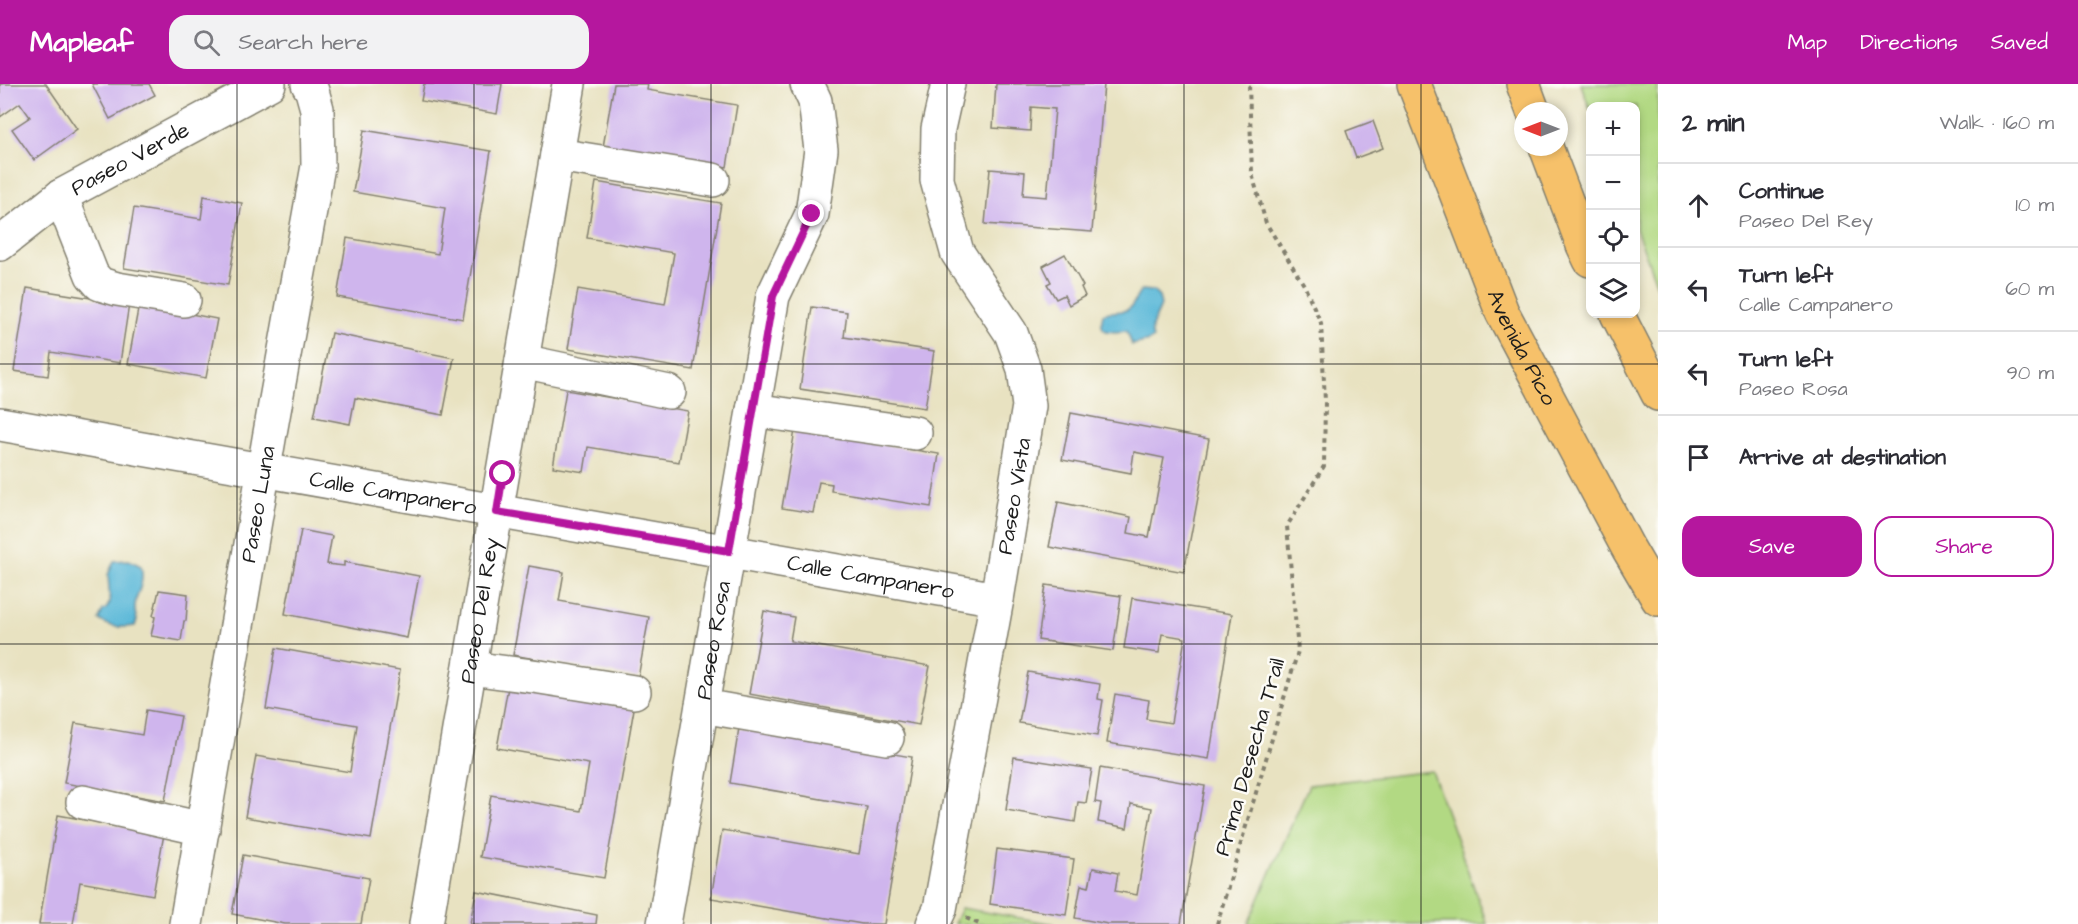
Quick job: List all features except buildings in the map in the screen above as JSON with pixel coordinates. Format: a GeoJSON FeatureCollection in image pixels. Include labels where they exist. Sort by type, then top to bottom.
{"type":"FeatureCollection","features":[{"type":"Feature","properties":{"kind":"main road","name":"Avenida Pico"},"geometry":{"type":"LineString","coordinates":[[1414,84],[1502,312],[1628,548],[1658,599]]}},
{"type":"Feature","properties":{"kind":"main road"},"geometry":{"type":"LineString","coordinates":[[1523,84],[1530,102]]}},
{"type":"Feature","properties":{"kind":"main road"},"geometry":{"type":"LineString","coordinates":[[1549,156],[1586,251]]}},
{"type":"Feature","properties":{"kind":"main road"},"geometry":{"type":"LineString","coordinates":[[1619,318],[1658,394]]}},
{"type":"Feature","properties":{"kind":"street","name":"Paseo Verde"},"geometry":{"type":"LineString","coordinates":[[0,244],[61,196],[269,84]]}},
{"type":"Feature","properties":{"kind":"street","name":"Paseo Luna"},"geometry":{"type":"LineString","coordinates":[[186,924],[318,166],[317,109],[308,84]]}},
{"type":"Feature","properties":{"kind":"street","name":"Paseo Del Rey"},"geometry":{"type":"LineString","coordinates":[[426,924],[569,84]]}},
{"type":"Feature","properties":{"kind":"street","name":"Paseo Rosa"},"geometry":{"type":"LineString","coordinates":[[664,924],[773,296],[812,214],[821,150],[815,101],[807,84]]}},
{"type":"Feature","properties":{"kind":"street","name":"Paseo Vista"},"geometry":{"type":"LineString","coordinates":[[933,924],[940,909],[997,598],[1029,406],[1024,369],[1011,333],[957,252],[938,180],[938,129],[948,84]]}},
{"type":"Feature","properties":{"kind":"street"},"geometry":{"type":"LineString","coordinates":[[557,155],[713,180]]}},
{"type":"Feature","properties":{"kind":"street"},"geometry":{"type":"LineString","coordinates":[[61,196],[92,274],[100,284],[184,300]]}},
{"type":"Feature","properties":{"kind":"street"},"geometry":{"type":"LineString","coordinates":[[522,360],[669,392]]}},
{"type":"Feature","properties":{"kind":"street"},"geometry":{"type":"LineString","coordinates":[[753,410],[915,433]]}},
{"type":"Feature","properties":{"kind":"street","name":"Calle Campanero"},"geometry":{"type":"LineString","coordinates":[[0,424],[997,598]]}},
{"type":"Feature","properties":{"kind":"street"},"geometry":{"type":"LineString","coordinates":[[470,668],[540,676],[634,692]]}},
{"type":"Feature","properties":{"kind":"street"},"geometry":{"type":"LineString","coordinates":[[702,706],[887,738]]}},
{"type":"Feature","properties":{"kind":"street"},"geometry":{"type":"LineString","coordinates":[[83,802],[203,829]]}},
{"type":"Feature","properties":{"kind":"path","name":"Prima Desecha Trail"},"geometry":{"type":"LineString","coordinates":[[1217,924],[1298,651],[1287,526],[1324,466],[1325,401],[1321,323],[1304,285],[1266,223],[1252,174],[1249,84]]}},
{"type":"Feature","properties":{"kind":"green space"},"geometry":{"type":"Polygon","coordinates":[[[1581,84],[1658,84],[1658,288],[1640,240],[1640,102],[1587,102],[1581,84]]]}},
{"type":"Feature","properties":{"kind":"green space"},"geometry":{"type":"Polygon","coordinates":[[[1432,771],[1487,924],[1248,924],[1309,785],[1432,771]]]}},
{"type":"Feature","properties":{"kind":"green space"},"geometry":{"type":"Polygon","coordinates":[[[961,908],[1055,924],[954,924],[961,908]]]}},
{"type":"Feature","properties":{"kind":"water"},"geometry":{"type":"Polygon","coordinates":[[[1142,290],[1153,291],[1159,297],[1161,305],[1153,325],[1153,338],[1132,345],[1127,331],[1116,332],[1104,329],[1103,314],[1129,309],[1142,290]]]}},
{"type":"Feature","properties":{"kind":"water"},"geometry":{"type":"Polygon","coordinates":[[[129,560],[141,566],[142,574],[135,605],[137,620],[135,626],[120,627],[103,623],[99,620],[103,610],[110,602],[108,575],[114,561],[129,560]]]}},
{"type":"Feature","properties":{"kind":"route"},"geometry":{"type":"LineString","coordinates":[[503,474],[497,512],[729,551],[773,296],[812,214]]}}]}
